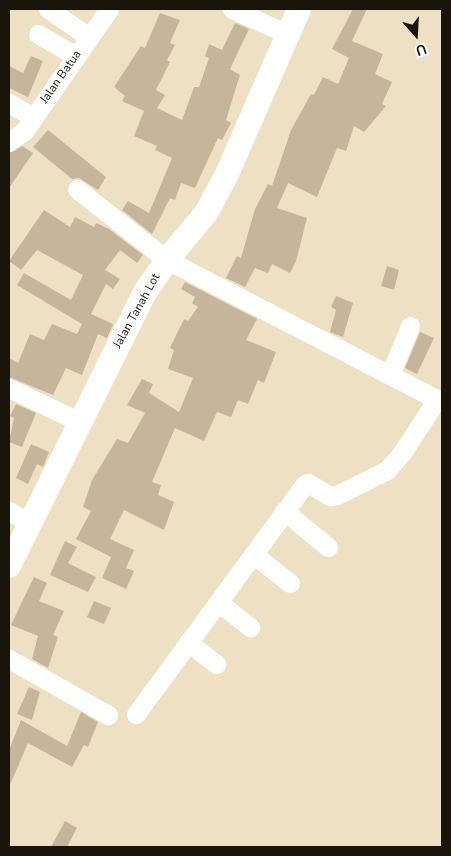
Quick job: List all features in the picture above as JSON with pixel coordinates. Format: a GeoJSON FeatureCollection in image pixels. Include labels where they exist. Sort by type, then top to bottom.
{"type":"FeatureCollection","features":[{"type":"Feature","properties":{"kind":"main road","name":"Jalan Tanah Lot"},"geometry":{"type":"LineString","coordinates":[[9,566],[144,294],[167,260],[194,230],[213,202],[299,9]]}},
{"type":"Feature","properties":{"kind":"street"},"geometry":{"type":"LineString","coordinates":[[48,9],[89,37]]}},
{"type":"Feature","properties":{"kind":"street","name":"Jalan Batua"},"geometry":{"type":"LineString","coordinates":[[9,142],[25,130],[109,9]]}},
{"type":"Feature","properties":{"kind":"street"},"geometry":{"type":"LineString","coordinates":[[232,9],[288,34]]}},
{"type":"Feature","properties":{"kind":"street"},"geometry":{"type":"LineString","coordinates":[[38,34],[76,56]]}},
{"type":"Feature","properties":{"kind":"street"},"geometry":{"type":"LineString","coordinates":[[9,103],[34,117]]}},
{"type":"Feature","properties":{"kind":"street"},"geometry":{"type":"LineString","coordinates":[[77,189],[167,260],[440,401],[387,470],[337,495],[330,496],[306,483],[136,714]]}},
{"type":"Feature","properties":{"kind":"street"},"geometry":{"type":"LineString","coordinates":[[390,375],[410,326]]}},
{"type":"Feature","properties":{"kind":"street"},"geometry":{"type":"LineString","coordinates":[[9,388],[80,422]]}},
{"type":"Feature","properties":{"kind":"street"},"geometry":{"type":"LineString","coordinates":[[9,511],[30,522]]}},
{"type":"Feature","properties":{"kind":"street"},"geometry":{"type":"LineString","coordinates":[[284,511],[328,547]]}},
{"type":"Feature","properties":{"kind":"street"},"geometry":{"type":"LineString","coordinates":[[253,554],[290,583]]}},
{"type":"Feature","properties":{"kind":"street"},"geometry":{"type":"LineString","coordinates":[[218,602],[250,627]]}},
{"type":"Feature","properties":{"kind":"street"},"geometry":{"type":"LineString","coordinates":[[188,642],[216,664]]}},
{"type":"Feature","properties":{"kind":"street"},"geometry":{"type":"LineString","coordinates":[[9,659],[108,714]]}},
{"type":"Feature","properties":{"kind":"building"},"geometry":{"type":"Polygon","coordinates":[[[353,9],[367,9],[352,41],[383,54],[375,74],[392,82],[382,104],[386,106],[364,132],[354,126],[346,151],[337,148],[317,197],[288,183],[277,208],[307,218],[296,261],[290,273],[272,264],[268,273],[255,268],[245,287],[226,278],[237,256],[241,258],[255,209],[268,184],[272,186],[291,130],[311,94],[314,95],[323,77],[338,84],[349,58],[332,49],[353,9]]]}},
{"type":"Feature","properties":{"kind":"building"},"geometry":{"type":"Polygon","coordinates":[[[160,13],[180,20],[170,43],[175,45],[167,60],[170,62],[156,90],[165,95],[157,108],[182,120],[194,87],[199,87],[209,58],[205,56],[209,44],[222,50],[235,23],[249,29],[230,69],[240,75],[226,120],[231,123],[222,140],[218,138],[195,188],[181,183],[175,200],[170,198],[152,234],[122,210],[128,201],[149,213],[172,158],[155,150],[157,146],[134,136],[144,111],[122,101],[125,96],[114,87],[141,46],[145,48],[160,13]]]}},
{"type":"Feature","properties":{"kind":"building"},"geometry":{"type":"Polygon","coordinates":[[[31,56],[43,61],[28,97],[9,88],[9,66],[23,73],[31,56]]]}},
{"type":"Feature","properties":{"kind":"building"},"geometry":{"type":"Polygon","coordinates":[[[48,130],[106,177],[98,190],[79,178],[72,179],[33,147],[48,130]]]}},
{"type":"Feature","properties":{"kind":"building"},"geometry":{"type":"Polygon","coordinates":[[[22,146],[33,153],[9,188],[9,153],[22,146]]]}},
{"type":"Feature","properties":{"kind":"building"},"geometry":{"type":"Polygon","coordinates":[[[44,210],[70,227],[75,217],[94,227],[96,223],[109,229],[143,255],[137,263],[120,250],[105,270],[120,279],[113,289],[106,284],[91,314],[113,324],[107,338],[98,334],[82,375],[66,368],[53,395],[9,377],[9,358],[18,363],[30,334],[44,340],[52,324],[77,334],[82,324],[17,285],[24,273],[71,300],[83,275],[37,250],[21,270],[9,261],[44,210]]]}},
{"type":"Feature","properties":{"kind":"building"},"geometry":{"type":"Polygon","coordinates":[[[387,266],[399,270],[394,290],[381,286],[387,266]]]}},
{"type":"Feature","properties":{"kind":"building"},"geometry":{"type":"Polygon","coordinates":[[[185,282],[257,319],[246,340],[276,352],[264,383],[258,380],[248,404],[238,400],[231,417],[217,412],[204,441],[175,428],[152,482],[161,485],[158,495],[174,502],[164,530],[124,510],[110,539],[134,550],[126,568],[134,571],[126,589],[102,578],[111,557],[76,539],[91,511],[83,507],[92,480],[117,439],[128,443],[145,413],[127,405],[142,379],[153,384],[149,393],[179,412],[193,378],[168,369],[174,350],[170,348],[184,319],[188,321],[198,307],[192,303],[195,297],[181,289],[185,282]]]}},
{"type":"Feature","properties":{"kind":"building"},"geometry":{"type":"Polygon","coordinates":[[[336,296],[353,303],[343,337],[330,332],[336,310],[331,307],[336,296]]]}},
{"type":"Feature","properties":{"kind":"building"},"geometry":{"type":"Polygon","coordinates":[[[420,332],[434,338],[417,374],[405,368],[420,332]]]}},
{"type":"Feature","properties":{"kind":"building"},"geometry":{"type":"Polygon","coordinates":[[[16,404],[36,413],[22,447],[9,442],[14,418],[10,416],[16,404]]]}},
{"type":"Feature","properties":{"kind":"building"},"geometry":{"type":"Polygon","coordinates":[[[31,444],[49,452],[43,467],[37,464],[28,484],[16,478],[31,444]]]}},
{"type":"Feature","properties":{"kind":"building"},"geometry":{"type":"Polygon","coordinates":[[[65,541],[77,547],[68,563],[96,577],[88,592],[50,575],[65,541]]]}},
{"type":"Feature","properties":{"kind":"building"},"geometry":{"type":"Polygon","coordinates":[[[34,577],[47,583],[39,601],[64,611],[53,635],[58,637],[48,668],[32,659],[38,636],[11,625],[34,577]]]}},
{"type":"Feature","properties":{"kind":"building"},"geometry":{"type":"Polygon","coordinates":[[[94,601],[111,608],[104,624],[87,617],[94,601]]]}},
{"type":"Feature","properties":{"kind":"building"},"geometry":{"type":"Polygon","coordinates":[[[29,687],[40,692],[32,720],[17,714],[29,687]]]}},
{"type":"Feature","properties":{"kind":"building"},"geometry":{"type":"Polygon","coordinates":[[[81,712],[98,722],[88,747],[84,745],[72,767],[28,743],[9,787],[9,750],[21,720],[67,746],[81,712]]]}},
{"type":"Feature","properties":{"kind":"building"},"geometry":{"type":"Polygon","coordinates":[[[65,821],[77,828],[67,847],[51,847],[65,821]]]}}]}
